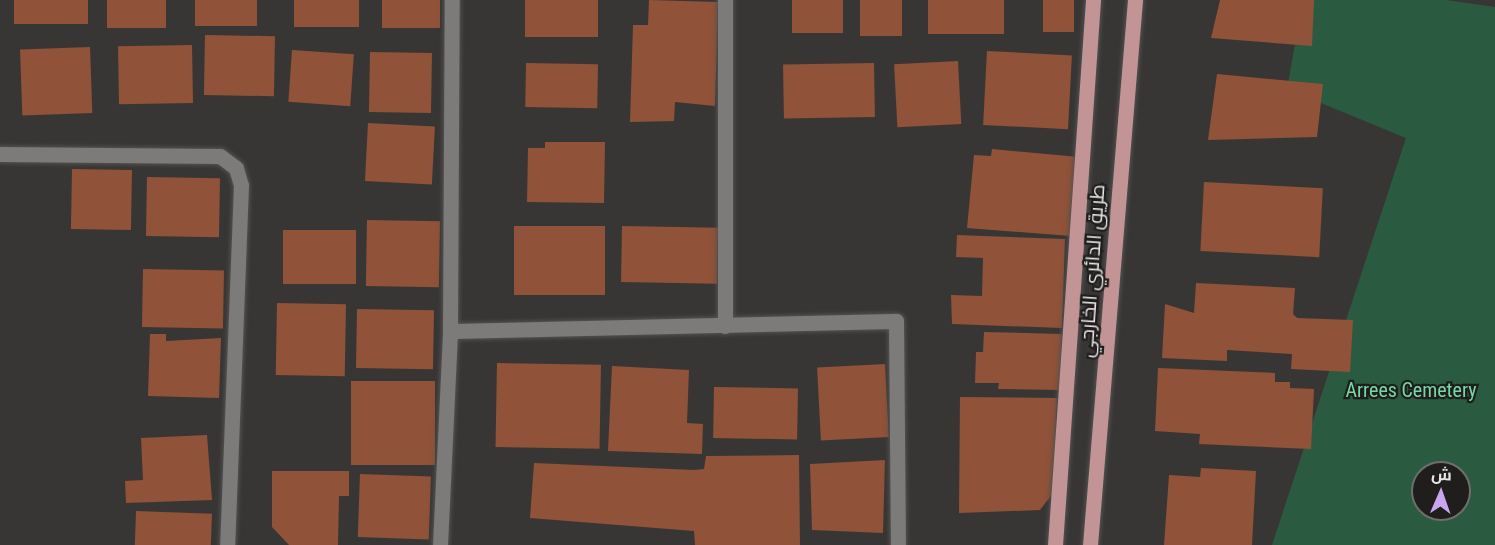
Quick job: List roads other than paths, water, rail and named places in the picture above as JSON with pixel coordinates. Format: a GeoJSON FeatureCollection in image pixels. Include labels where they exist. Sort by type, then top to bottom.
{"type":"FeatureCollection","features":[{"type":"Feature","properties":{"kind":"main road","name":"طريق الدائري الخارجي"},"geometry":{"type":"LineString","coordinates":[[1055,545],[1093,0]]}},
{"type":"Feature","properties":{"kind":"main road","name":"طريق الدائري الخارجي"},"geometry":{"type":"LineString","coordinates":[[1090,545],[1135,0]]}},
{"type":"Feature","properties":{"kind":"street"},"geometry":{"type":"LineString","coordinates":[[440,545],[450,331],[452,0]]}},
{"type":"Feature","properties":{"kind":"street"},"geometry":{"type":"LineString","coordinates":[[725,0],[725,326]]}},
{"type":"Feature","properties":{"kind":"street"},"geometry":{"type":"LineString","coordinates":[[0,154],[220,156],[236,168],[241,184],[227,545]]}},
{"type":"Feature","properties":{"kind":"street"},"geometry":{"type":"LineString","coordinates":[[450,331],[896,321],[898,545]]}},
{"type":"Feature","properties":{"kind":"park label","name":"Arrees Cemetery"},"geometry":{"type":"Point","coordinates":[1411,390]}}]}
